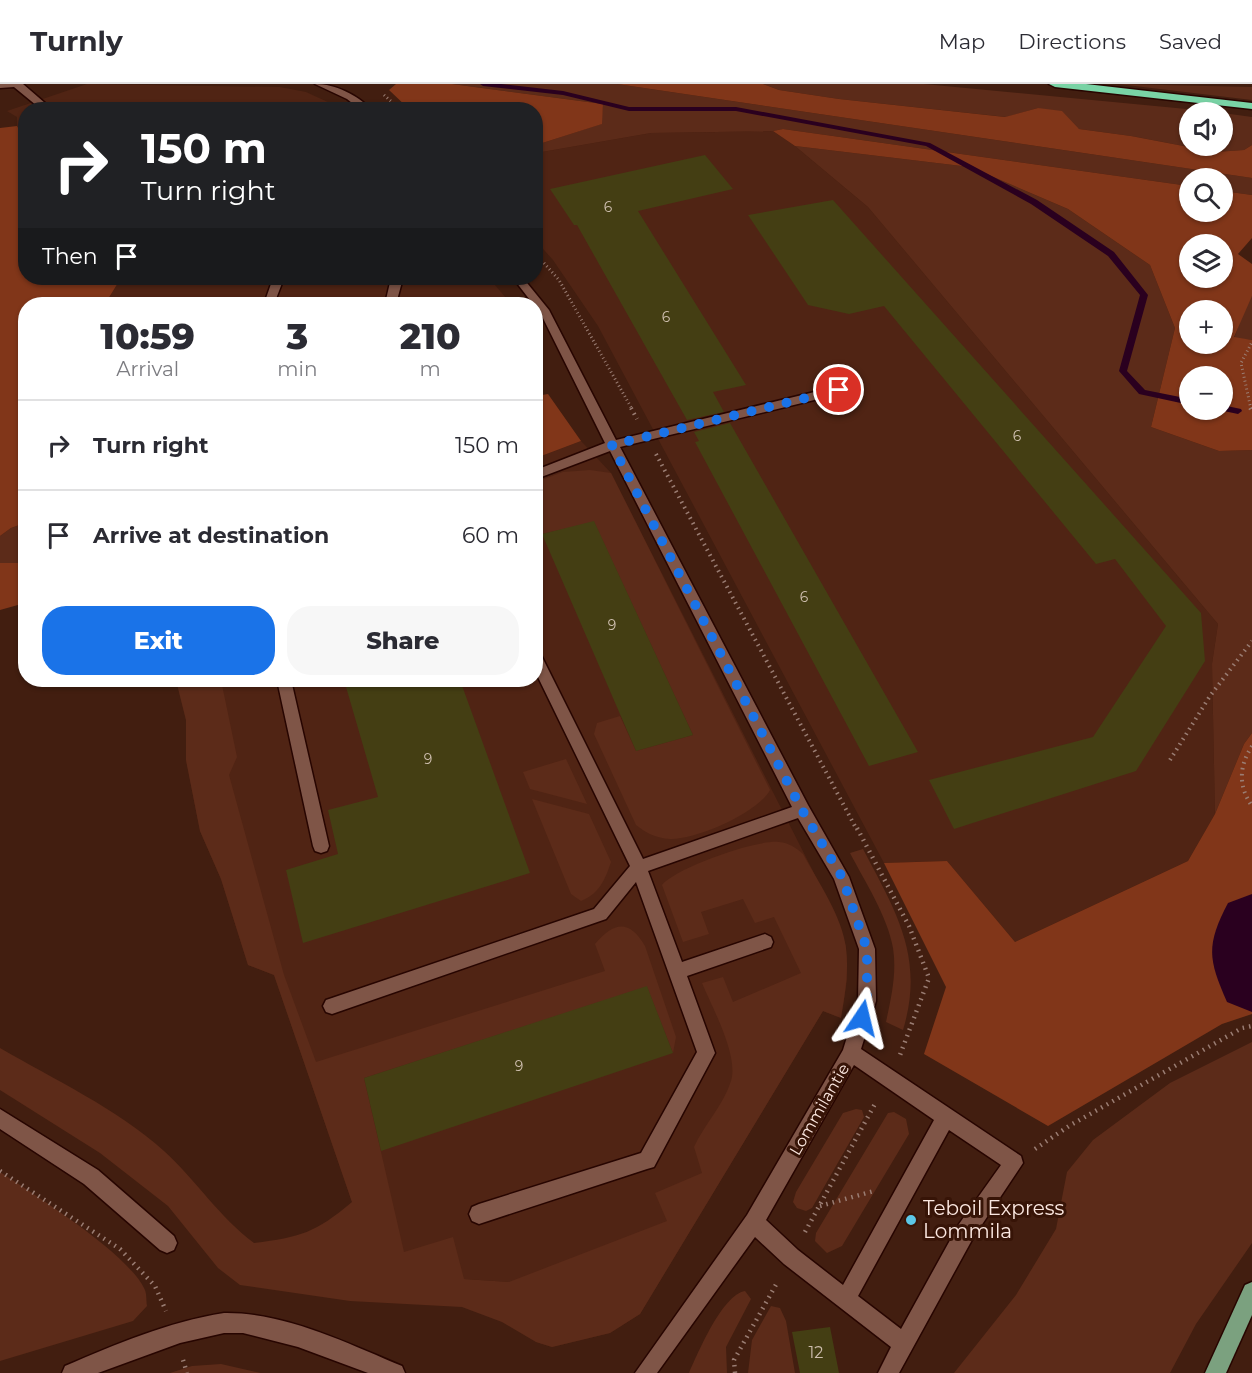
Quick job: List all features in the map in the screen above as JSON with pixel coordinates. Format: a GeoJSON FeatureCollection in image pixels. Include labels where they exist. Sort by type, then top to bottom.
{"type":"FeatureCollection","features":[{"type":"Feature","properties":{"kind":"highway"},"geometry":{"type":"LineString","coordinates":[[1055,84],[1252,106]]}},
{"type":"Feature","properties":{"kind":"main road"},"geometry":{"type":"LineString","coordinates":[[1215,1373],[1252,1292]]}},
{"type":"Feature","properties":{"kind":"street"},"geometry":{"type":"LineString","coordinates":[[0,86],[13,84]]}},
{"type":"Feature","properties":{"kind":"street"},"geometry":{"type":"LineString","coordinates":[[18,84],[39,102]]}},
{"type":"Feature","properties":{"kind":"street"},"geometry":{"type":"LineString","coordinates":[[320,84],[356,102]]}},
{"type":"Feature","properties":{"kind":"street","name":"Lommilantie"},"geometry":{"type":"LineString","coordinates":[[543,318],[612,445],[802,810],[842,877],[867,949],[867,1001],[851,1053],[754,1222],[645,1373]]}},
{"type":"Feature","properties":{"kind":"street"},"geometry":{"type":"LineString","coordinates":[[543,472],[612,445],[839,390]]}},
{"type":"Feature","properties":{"kind":"street"},"geometry":{"type":"LineString","coordinates":[[479,1214],[647,1160],[706,1053],[639,867],[543,673]]}},
{"type":"Feature","properties":{"kind":"street"},"geometry":{"type":"LineString","coordinates":[[286,687],[321,846]]}},
{"type":"Feature","properties":{"kind":"street"},"geometry":{"type":"LineString","coordinates":[[332,1006],[600,914],[639,867],[802,810]]}},
{"type":"Feature","properties":{"kind":"street"},"geometry":{"type":"LineString","coordinates":[[677,971],[765,942]]}},
{"type":"Feature","properties":{"kind":"street"},"geometry":{"type":"LineString","coordinates":[[851,1053],[1014,1163],[966,1231],[888,1373]]}},
{"type":"Feature","properties":{"kind":"street"},"geometry":{"type":"LineString","coordinates":[[846,1299],[908,1181],[946,1117]]}},
{"type":"Feature","properties":{"kind":"street"},"geometry":{"type":"LineString","coordinates":[[0,1118],[92,1177],[167,1243]]}},
{"type":"Feature","properties":{"kind":"street"},"geometry":{"type":"LineString","coordinates":[[754,1222],[791,1257],[904,1344]]}},
{"type":"Feature","properties":{"kind":"street"},"geometry":{"type":"LineString","coordinates":[[72,1373],[176,1335],[223,1324],[243,1323],[284,1334],[395,1373]]}},
{"type":"Feature","properties":{"kind":"path"},"geometry":{"type":"LineString","coordinates":[[543,262],[559,280],[647,436],[909,926],[929,978],[890,1078],[734,1360],[735,1373]]}},
{"type":"Feature","properties":{"kind":"path"},"geometry":{"type":"LineString","coordinates":[[1252,342],[1241,363],[1248,403],[1252,411]]}},
{"type":"Feature","properties":{"kind":"path"},"geometry":{"type":"LineString","coordinates":[[1170,760],[1210,696],[1252,641]]}},
{"type":"Feature","properties":{"kind":"path"},"geometry":{"type":"LineString","coordinates":[[1252,746],[1242,768],[1241,783],[1244,796],[1252,806]]}},
{"type":"Feature","properties":{"kind":"path"},"geometry":{"type":"LineString","coordinates":[[1014,1163],[1069,1126],[1242,1029],[1252,1026]]}},
{"type":"Feature","properties":{"kind":"path"},"geometry":{"type":"LineString","coordinates":[[0,1171],[120,1249],[155,1286],[165,1310]]}},
{"type":"Feature","properties":{"kind":"path"},"geometry":{"type":"LineString","coordinates":[[819,1206],[908,1181]]}},
{"type":"Feature","properties":{"kind":"shaded area"},"geometry":{"type":"Polygon","coordinates":[[[87,84],[280,87],[306,92],[328,102],[34,102],[87,84]]]}},
{"type":"Feature","properties":{"kind":"shaded area"},"geometry":{"type":"Polygon","coordinates":[[[396,84],[452,84],[603,104],[602,124],[543,143],[543,102],[402,102],[389,90],[396,84]]]}},
{"type":"Feature","properties":{"kind":"shaded area"},"geometry":{"type":"Polygon","coordinates":[[[452,84],[617,84],[1184,168],[1179,168],[1179,185],[783,129],[651,133],[543,152],[543,143],[601,124],[603,104],[452,84]]]}},
{"type":"Feature","properties":{"kind":"shaded area"},"geometry":{"type":"Polygon","coordinates":[[[617,84],[763,84],[779,90],[839,99],[1005,117],[1038,108],[1062,111],[1079,129],[1179,145],[1179,156],[1233,156],[1233,151],[1244,150],[1252,145],[1252,178],[1233,175],[1233,168],[1184,168],[617,84]]]}},
{"type":"Feature","properties":{"kind":"shaded area"},"geometry":{"type":"Polygon","coordinates":[[[763,84],[924,84],[1179,108],[1179,145],[1079,129],[1038,108],[1006,117],[839,99],[779,90],[763,84]]]}},
{"type":"Feature","properties":{"kind":"shaded area"},"geometry":{"type":"Polygon","coordinates":[[[1118,84],[1252,87],[1252,100],[1118,84]]]}},
{"type":"Feature","properties":{"kind":"shaded area"},"geometry":{"type":"Polygon","coordinates":[[[18,107],[18,128],[17,117],[7,111],[18,107]]]}},
{"type":"Feature","properties":{"kind":"shaded area"},"geometry":{"type":"Polygon","coordinates":[[[1233,114],[1252,117],[1252,145],[1244,150],[1233,151],[1233,114]]]}},
{"type":"Feature","properties":{"kind":"shaded area"},"geometry":{"type":"Polygon","coordinates":[[[0,128],[18,128],[18,285],[117,285],[109,297],[18,297],[18,526],[0,536],[0,128]]]}},
{"type":"Feature","properties":{"kind":"shaded area"},"geometry":{"type":"Polygon","coordinates":[[[783,129],[1179,185],[1179,222],[1233,222],[1233,192],[1252,195],[1252,238],[1238,254],[1252,264],[1252,296],[1234,337],[1252,340],[1252,450],[1219,451],[1151,427],[1175,328],[1150,265],[1068,209],[970,167],[795,146],[773,131],[783,129]]]}},
{"type":"Feature","properties":{"kind":"shaded area"},"geometry":{"type":"Polygon","coordinates":[[[773,131],[795,146],[868,207],[1218,624],[1212,664],[1215,814],[1188,861],[1015,942],[947,861],[884,863],[598,326],[543,249],[543,152],[651,133],[773,131]]]}},
{"type":"Feature","properties":{"kind":"shaded area"},"geometry":{"type":"Polygon","coordinates":[[[795,146],[970,167],[1068,209],[1150,265],[1175,328],[1151,427],[1219,451],[1252,450],[1252,733],[1244,744],[1215,814],[1212,664],[1218,624],[868,207],[795,146]]]}},
{"type":"Feature","properties":{"kind":"shaded area"},"geometry":{"type":"Polygon","coordinates":[[[1233,175],[1252,178],[1252,195],[1233,192],[1233,175]]]}},
{"type":"Feature","properties":{"kind":"shaded area"},"geometry":{"type":"Polygon","coordinates":[[[117,285],[495,285],[505,297],[109,297],[117,285]]]}},
{"type":"Feature","properties":{"kind":"shaded area"},"geometry":{"type":"Polygon","coordinates":[[[1252,296],[1252,340],[1234,338],[1248,300],[1252,296]]]}},
{"type":"Feature","properties":{"kind":"shaded area"},"geometry":{"type":"Polygon","coordinates":[[[548,394],[581,441],[543,455],[543,395],[548,394]]]}},
{"type":"Feature","properties":{"kind":"shaded area"},"geometry":{"type":"Polygon","coordinates":[[[581,441],[611,473],[838,924],[846,946],[847,980],[841,1018],[823,1011],[640,1314],[610,1333],[552,1347],[536,1342],[508,1282],[464,1279],[404,1252],[352,1202],[274,975],[248,965],[221,879],[200,831],[186,760],[186,720],[178,687],[543,687],[543,455],[581,441]]]}},
{"type":"Feature","properties":{"kind":"shaded area"},"geometry":{"type":"Polygon","coordinates":[[[590,470],[611,473],[770,790],[753,808],[725,824],[694,835],[670,839],[652,835],[636,825],[594,734],[597,723],[620,716],[636,751],[693,735],[594,522],[543,534],[543,479],[563,472],[590,470]]]}},
{"type":"Feature","properties":{"kind":"shaded area"},"geometry":{"type":"Polygon","coordinates":[[[18,526],[18,563],[0,563],[0,536],[18,526]]]}},
{"type":"Feature","properties":{"kind":"shaded area"},"geometry":{"type":"Polygon","coordinates":[[[0,563],[18,563],[18,605],[0,610],[0,563]]]}},
{"type":"Feature","properties":{"kind":"shaded area"},"geometry":{"type":"Polygon","coordinates":[[[178,687],[222,687],[237,757],[229,775],[284,975],[316,1062],[605,971],[595,944],[615,928],[627,928],[633,931],[645,946],[676,1037],[673,1053],[647,987],[364,1078],[404,1252],[453,1237],[464,1279],[509,1282],[667,1221],[655,1193],[702,1173],[694,1147],[724,1098],[731,1081],[731,1059],[728,1045],[702,983],[723,977],[733,1002],[801,973],[774,917],[755,923],[743,899],[701,912],[709,934],[683,942],[662,885],[670,878],[699,863],[753,845],[779,842],[792,846],[803,854],[829,900],[844,936],[847,974],[841,1018],[823,1011],[640,1314],[610,1333],[552,1347],[536,1342],[502,1322],[462,1307],[350,1301],[240,1285],[218,1268],[168,1206],[100,1153],[0,1090],[0,1048],[126,1121],[176,1162],[230,1222],[254,1243],[307,1232],[328,1221],[352,1202],[274,975],[248,965],[221,879],[200,831],[186,760],[186,720],[178,687]]]}},
{"type":"Feature","properties":{"kind":"shaded area"},"geometry":{"type":"Polygon","coordinates":[[[1252,733],[1252,1014],[1222,1024],[1048,1126],[924,1054],[946,987],[884,863],[947,861],[1015,942],[1188,861],[1215,814],[1244,744],[1252,733]]]}},
{"type":"Feature","properties":{"kind":"shaded area"},"geometry":{"type":"Polygon","coordinates":[[[566,759],[587,804],[530,789],[523,772],[566,759]]]}},
{"type":"Feature","properties":{"kind":"shaded area"},"geometry":{"type":"Polygon","coordinates":[[[532,799],[589,814],[611,862],[600,886],[587,898],[581,901],[571,894],[532,799]]]}},
{"type":"Feature","properties":{"kind":"shaded area"},"geometry":{"type":"Polygon","coordinates":[[[863,849],[896,915],[909,957],[911,980],[909,1004],[903,1030],[886,1022],[894,976],[893,948],[881,911],[850,853],[863,849]]]}},
{"type":"Feature","properties":{"kind":"shaded area"},"geometry":{"type":"Polygon","coordinates":[[[1252,1042],[1252,1243],[1196,1324],[1170,1373],[954,1373],[1016,1295],[1056,1229],[1067,1172],[1093,1140],[1170,1083],[1252,1042]]]}},
{"type":"Feature","properties":{"kind":"shaded area"},"geometry":{"type":"Polygon","coordinates":[[[856,1109],[862,1110],[864,1117],[812,1208],[806,1211],[797,1208],[793,1202],[796,1192],[843,1113],[856,1109]]]}},
{"type":"Feature","properties":{"kind":"shaded area"},"geometry":{"type":"Polygon","coordinates":[[[894,1112],[906,1119],[909,1134],[842,1246],[827,1253],[815,1241],[816,1233],[888,1113],[894,1112]]]}},
{"type":"Feature","properties":{"kind":"shaded area"},"geometry":{"type":"Polygon","coordinates":[[[0,1172],[79,1226],[119,1258],[134,1274],[145,1290],[147,1306],[133,1321],[0,1361],[0,1172]]]}},
{"type":"Feature","properties":{"kind":"shaded area"},"geometry":{"type":"Polygon","coordinates":[[[745,1291],[751,1299],[726,1347],[727,1373],[689,1373],[720,1313],[736,1295],[745,1291]]]}},
{"type":"Feature","properties":{"kind":"shaded area"},"geometry":{"type":"Polygon","coordinates":[[[771,1306],[780,1308],[786,1321],[795,1373],[748,1373],[752,1340],[771,1306]]]}},
{"type":"Feature","properties":{"kind":"shaded area"},"geometry":{"type":"Polygon","coordinates":[[[221,1364],[261,1373],[170,1373],[192,1366],[221,1364]]]}},
{"type":"Feature","properties":{"kind":"building"},"geometry":{"type":"Polygon","coordinates":[[[705,155],[733,189],[638,211],[746,385],[713,392],[724,412],[687,420],[577,225],[574,225],[550,189],[705,155]]]}},
{"type":"Feature","properties":{"kind":"building"},"geometry":{"type":"Polygon","coordinates":[[[833,200],[1201,613],[1205,661],[1136,771],[954,829],[929,780],[1093,737],[1166,626],[1115,559],[1096,564],[884,306],[849,314],[808,305],[748,215],[833,200]]]}},
{"type":"Feature","properties":{"kind":"building"},"geometry":{"type":"Polygon","coordinates":[[[730,423],[918,752],[869,766],[695,442],[699,441],[694,432],[730,423]]]}},
{"type":"Feature","properties":{"kind":"building"},"geometry":{"type":"Polygon","coordinates":[[[594,521],[693,735],[636,751],[543,534],[594,521]]]}},
{"type":"Feature","properties":{"kind":"building"},"geometry":{"type":"Polygon","coordinates":[[[346,687],[463,687],[530,873],[303,943],[286,870],[338,854],[328,810],[378,797],[346,687]]]}},
{"type":"Feature","properties":{"kind":"building"},"geometry":{"type":"Polygon","coordinates":[[[647,986],[673,1053],[381,1151],[364,1078],[647,986]]]}},
{"type":"Feature","properties":{"kind":"building"},"geometry":{"type":"Polygon","coordinates":[[[830,1327],[839,1373],[800,1373],[792,1332],[830,1327]]]}},
{"type":"Feature","properties":{"kind":"waterway"},"geometry":{"type":"LineString","coordinates":[[483,84],[563,93],[629,109],[736,109],[928,144],[1034,202],[1111,254],[1144,295],[1123,371],[1142,392],[1179,400]]}},
{"type":"Feature","properties":{"kind":"waterway"},"geometry":{"type":"LineString","coordinates":[[1233,410],[1238,411]]}},
{"type":"Feature","properties":{"kind":"waterway"},"geometry":{"type":"LineString","coordinates":[[1252,925],[1245,946],[1247,966],[1252,979]]}},
{"type":"Feature","properties":{"kind":"place","name":"Teboil Express Lommila"},"geometry":{"type":"Point","coordinates":[911,1220]}},
{"type":"Feature","properties":{"kind":"route"},"geometry":{"type":"LineString","coordinates":[[839,390],[612,445],[802,810],[842,877],[867,949],[867,1001],[862,1018]]}}]}
